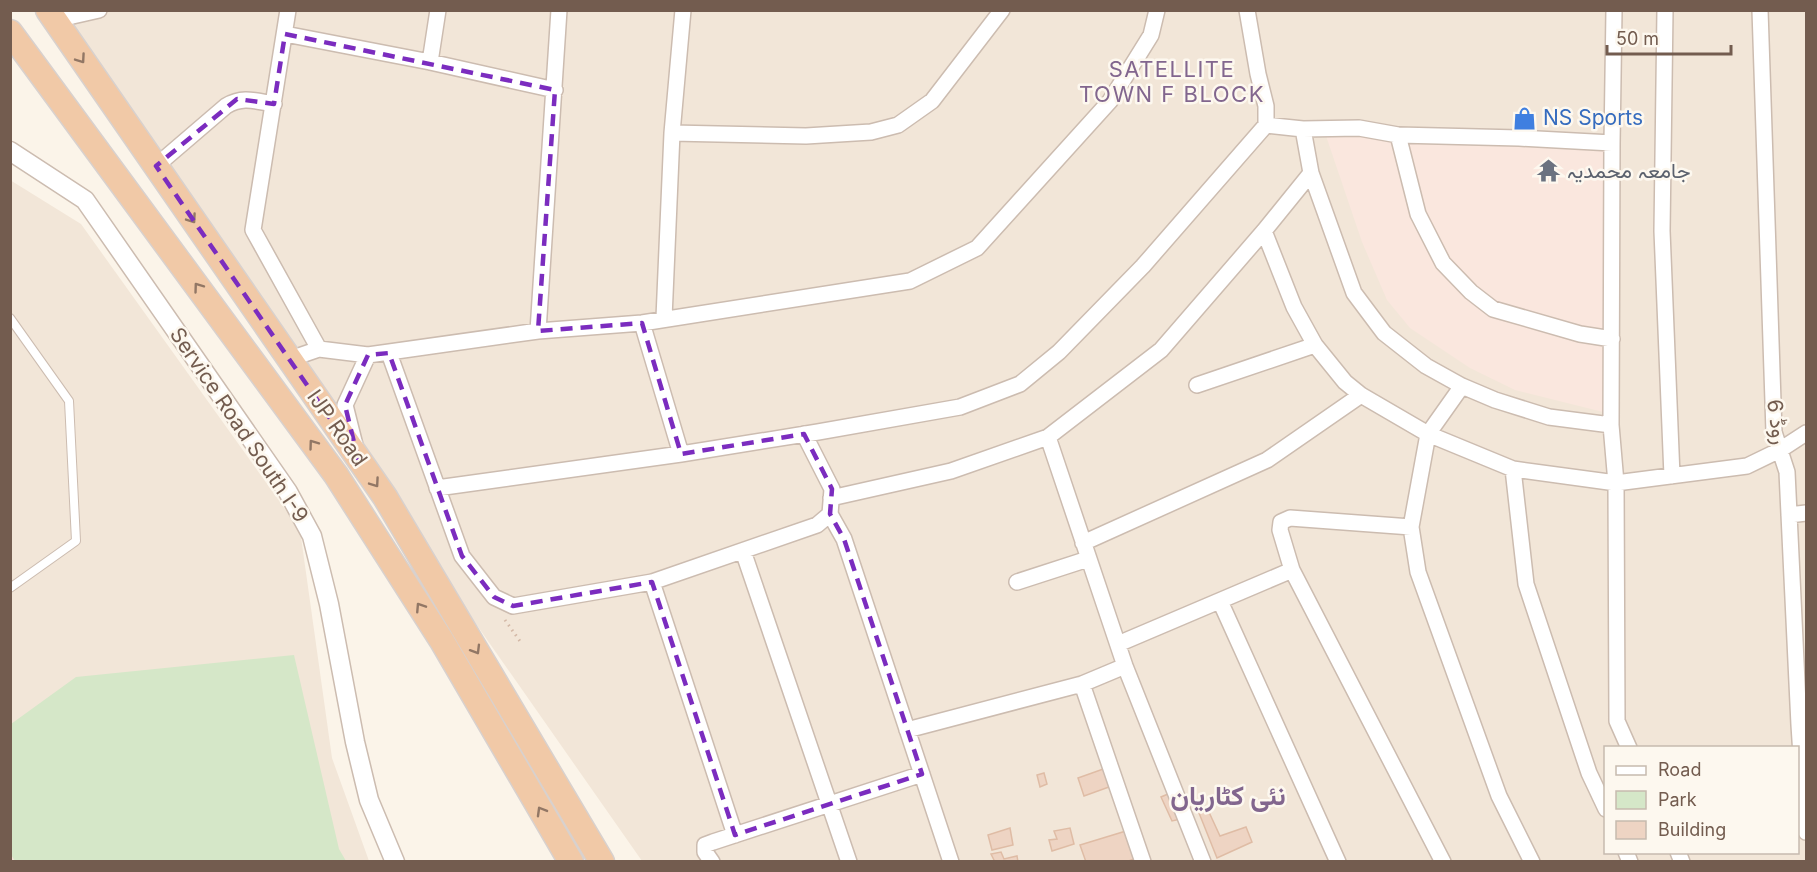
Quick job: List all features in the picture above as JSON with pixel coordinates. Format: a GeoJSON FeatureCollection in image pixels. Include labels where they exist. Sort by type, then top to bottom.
{"type":"FeatureCollection","features":[{"type":"Feature","properties":{"kind":"highway","name":"IJP Road"},"geometry":{"type":"LineString","coordinates":[[51,15],[385,497],[602,861]]}},
{"type":"Feature","properties":{"kind":"highway","name":"IJP Road"},"geometry":{"type":"LineString","coordinates":[[10,32],[336,475],[442,641],[571,861]]}},
{"type":"Feature","properties":{"kind":"highway"},"geometry":{"type":"LineString","coordinates":[[516,767],[538,754]]}},
{"type":"Feature","properties":{"kind":"street"},"geometry":{"type":"LineString","coordinates":[[51,15],[99,10]]}},
{"type":"Feature","properties":{"kind":"street"},"geometry":{"type":"LineString","coordinates":[[288,10],[253,230],[319,349]]}},
{"type":"Feature","properties":{"kind":"street"},"geometry":{"type":"LineString","coordinates":[[430,62],[438,10]]}},
{"type":"Feature","properties":{"kind":"street"},"geometry":{"type":"LineString","coordinates":[[538,331],[560,10]]}},
{"type":"Feature","properties":{"kind":"street"},"geometry":{"type":"LineString","coordinates":[[664,318],[672,133],[683,10]]}},
{"type":"Feature","properties":{"kind":"street"},"geometry":{"type":"LineString","coordinates":[[672,133],[806,136],[871,132],[898,125],[932,101],[1002,10]]}},
{"type":"Feature","properties":{"kind":"street"},"geometry":{"type":"LineString","coordinates":[[290,359],[319,349],[368,355],[538,331],[642,322],[910,281],[977,248],[1110,101],[1151,35],[1157,10]]}},
{"type":"Feature","properties":{"kind":"street"},"geometry":{"type":"LineString","coordinates":[[437,488],[681,454],[960,407],[1020,384],[1059,352],[1143,266],[1266,125],[1266,106],[1246,10]]}},
{"type":"Feature","properties":{"kind":"street"},"geometry":{"type":"LineString","coordinates":[[1614,10],[1611,143],[1611,425],[1616,483],[1617,721],[1629,746]]}},
{"type":"Feature","properties":{"kind":"street"},"geometry":{"type":"LineString","coordinates":[[1665,10],[1662,231],[1671,476]]}},
{"type":"Feature","properties":{"kind":"street","name":"روڈ 6"},"geometry":{"type":"LineString","coordinates":[[1760,10],[1774,432],[1787,472],[1803,725],[1806,832]]}},
{"type":"Feature","properties":{"kind":"street"},"geometry":{"type":"LineString","coordinates":[[285,34],[430,62],[555,90]]}},
{"type":"Feature","properties":{"kind":"street"},"geometry":{"type":"LineString","coordinates":[[156,166],[237,99],[274,104]]}},
{"type":"Feature","properties":{"kind":"street"},"geometry":{"type":"LineString","coordinates":[[1266,125],[1303,129],[1359,128],[1398,135],[1611,143]]}},
{"type":"Feature","properties":{"kind":"street"},"geometry":{"type":"LineString","coordinates":[[1303,129],[1311,173],[1354,293],[1384,333],[1426,366],[1462,386],[1495,400],[1549,417],[1611,425]]}},
{"type":"Feature","properties":{"kind":"street"},"geometry":{"type":"LineString","coordinates":[[1398,135],[1418,214],[1443,263],[1471,292],[1493,309],[1580,334],[1612,339]]}},
{"type":"Feature","properties":{"kind":"street","name":"Service Road South I-9"},"geometry":{"type":"LineString","coordinates":[[10,151],[85,200],[288,492],[312,536],[329,604],[355,742],[369,800],[395,861]]}},
{"type":"Feature","properties":{"kind":"street"},"geometry":{"type":"LineString","coordinates":[[830,506],[951,471],[1048,437],[1161,350],[1311,173]]}},
{"type":"Feature","properties":{"kind":"street"},"geometry":{"type":"LineString","coordinates":[[1264,231],[1294,307],[1315,345],[1345,382],[1361,395],[1428,434],[1513,468],[1616,483],[1747,466],[1780,450],[1806,433]]}},
{"type":"Feature","properties":{"kind":"street"},"geometry":{"type":"LineString","coordinates":[[642,322],[681,454]]}},
{"type":"Feature","properties":{"kind":"street"},"geometry":{"type":"LineString","coordinates":[[1197,385],[1315,345]]}},
{"type":"Feature","properties":{"kind":"street"},"geometry":{"type":"LineString","coordinates":[[389,353],[462,556],[494,597],[513,606],[652,582],[817,525],[830,506],[832,489],[804,434]]}},
{"type":"Feature","properties":{"kind":"street"},"geometry":{"type":"LineString","coordinates":[[358,459],[345,405],[368,355]]}},
{"type":"Feature","properties":{"kind":"street"},"geometry":{"type":"LineString","coordinates":[[1462,386],[1428,434],[1411,527],[1418,572],[1495,785],[1532,861]]}},
{"type":"Feature","properties":{"kind":"street"},"geometry":{"type":"LineString","coordinates":[[1083,543],[1267,460],[1361,395]]}},
{"type":"Feature","properties":{"kind":"street"},"geometry":{"type":"LineString","coordinates":[[1048,437],[1125,666],[1203,861]]}},
{"type":"Feature","properties":{"kind":"street"},"geometry":{"type":"LineString","coordinates":[[1513,468],[1526,584],[1589,772],[1604,807]]}},
{"type":"Feature","properties":{"kind":"street"},"geometry":{"type":"LineString","coordinates":[[830,506],[844,539],[951,861]]}},
{"type":"Feature","properties":{"kind":"street"},"geometry":{"type":"LineString","coordinates":[[1789,515],[1806,513]]}},
{"type":"Feature","properties":{"kind":"street"},"geometry":{"type":"LineString","coordinates":[[1411,527],[1290,518],[1281,522],[1280,530],[1292,570],[1443,861]]}},
{"type":"Feature","properties":{"kind":"street"},"geometry":{"type":"LineString","coordinates":[[743,551],[849,861]]}},
{"type":"Feature","properties":{"kind":"street"},"geometry":{"type":"LineString","coordinates":[[1017,582],[1088,559]]}},
{"type":"Feature","properties":{"kind":"street"},"geometry":{"type":"LineString","coordinates":[[1118,644],[1292,570]]}},
{"type":"Feature","properties":{"kind":"street"},"geometry":{"type":"LineString","coordinates":[[652,582],[735,835]]}},
{"type":"Feature","properties":{"kind":"street"},"geometry":{"type":"LineString","coordinates":[[1220,601],[1338,861]]}},
{"type":"Feature","properties":{"kind":"street"},"geometry":{"type":"LineString","coordinates":[[907,730],[1082,684],[1125,666]]}},
{"type":"Feature","properties":{"kind":"street"},"geometry":{"type":"LineString","coordinates":[[1082,684],[1143,861]]}},
{"type":"Feature","properties":{"kind":"street"},"geometry":{"type":"LineString","coordinates":[[712,861],[705,852],[705,845],[922,774]]}},
{"type":"Feature","properties":{"kind":"lane"},"geometry":{"type":"LineString","coordinates":[[10,318],[69,401],[76,541],[10,588]]}},
{"type":"Feature","properties":{"kind":"highlighted area"},"geometry":{"type":"Polygon","coordinates":[[[285,34],[555,90],[538,331],[642,323],[681,454],[804,434],[832,489],[830,514],[844,539],[922,774],[735,835],[652,582],[513,606],[494,597],[462,556],[389,353],[368,355],[345,405],[358,459],[156,166],[237,99],[274,104],[285,34]]]}},
{"type":"Feature","properties":{"kind":"shaded area"},"geometry":{"type":"Polygon","coordinates":[[[47,11],[1806,11],[1806,861],[642,861],[47,11]]]}},
{"type":"Feature","properties":{"kind":"shaded area"},"geometry":{"type":"Polygon","coordinates":[[[1324,130],[1607,147],[1607,413],[1515,390],[1470,368],[1410,328],[1387,300],[1362,242],[1324,130]]]}},
{"type":"Feature","properties":{"kind":"shaded area"},"geometry":{"type":"Polygon","coordinates":[[[10,180],[81,224],[300,530],[332,758],[369,861],[11,861],[10,180]]]}},
{"type":"Feature","properties":{"kind":"green space"},"geometry":{"type":"Polygon","coordinates":[[[294,655],[339,849],[346,861],[15,861],[10,853],[11,724],[76,677],[294,655]]]}},
{"type":"Feature","properties":{"kind":"building"},"geometry":{"type":"Polygon","coordinates":[[[1106,768],[1109,787],[1084,796],[1078,778],[1106,768]]]}},
{"type":"Feature","properties":{"kind":"building"},"geometry":{"type":"Polygon","coordinates":[[[1044,773],[1047,784],[1040,787],[1037,775],[1044,773]]]}},
{"type":"Feature","properties":{"kind":"building"},"geometry":{"type":"Polygon","coordinates":[[[1175,791],[1181,819],[1172,821],[1161,797],[1175,791]]]}},
{"type":"Feature","properties":{"kind":"building"},"geometry":{"type":"Polygon","coordinates":[[[1208,810],[1220,836],[1246,827],[1252,842],[1217,858],[1199,813],[1208,810]]]}},
{"type":"Feature","properties":{"kind":"building"},"geometry":{"type":"Polygon","coordinates":[[[1010,828],[1013,845],[992,850],[988,835],[1010,828]]]}},
{"type":"Feature","properties":{"kind":"building"},"geometry":{"type":"Polygon","coordinates":[[[1070,828],[1074,844],[1052,851],[1049,840],[1057,839],[1054,831],[1070,828]]]}},
{"type":"Feature","properties":{"kind":"building"},"geometry":{"type":"Polygon","coordinates":[[[1126,831],[1134,859],[1126,862],[1086,862],[1080,845],[1126,831]]]}},
{"type":"Feature","properties":{"kind":"building"},"geometry":{"type":"Polygon","coordinates":[[[1001,852],[1004,859],[1017,856],[1018,862],[995,862],[991,854],[1001,852]]]}},
{"type":"Feature","properties":{"kind":"place","name":"NS Sports"},"geometry":{"type":"Point","coordinates":[1525,118]}},
{"type":"Feature","properties":{"kind":"place","name":"جامعہ محمدیہ"},"geometry":{"type":"Point","coordinates":[1549,171]}},
{"type":"Feature","properties":{"kind":"district","name":"SATELLITE TOWN F BLOCK"},"geometry":{"type":"Point","coordinates":[1172,82]}},
{"type":"Feature","properties":{"kind":"district","name":"نئی کٹاریان"},"geometry":{"type":"Point","coordinates":[1228,796]}}]}
